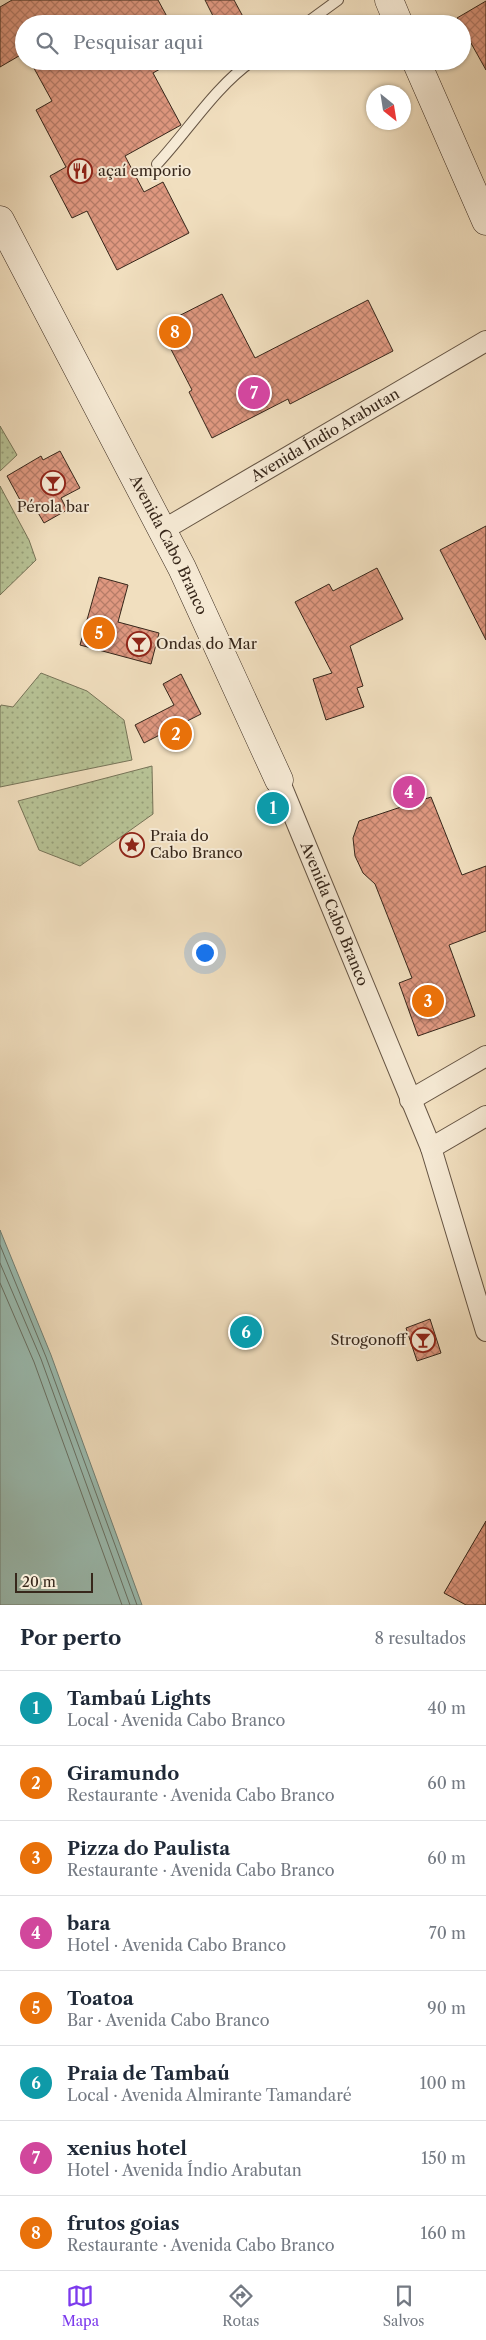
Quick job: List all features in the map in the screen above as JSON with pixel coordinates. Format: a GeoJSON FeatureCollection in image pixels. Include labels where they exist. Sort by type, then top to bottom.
{"type":"FeatureCollection","features":[{"type":"Feature","properties":{"kind":"street"},"geometry":{"type":"LineString","coordinates":[[389,0],[395,15]]}},
{"type":"Feature","properties":{"kind":"street"},"geometry":{"type":"LineString","coordinates":[[420,70],[486,221]]}},
{"type":"Feature","properties":{"kind":"street","name":"Avenida Cabo Branco"},"geometry":{"type":"LineString","coordinates":[[0,220],[163,530],[279,780],[431,1148],[486,1331]]}},
{"type":"Feature","properties":{"kind":"street","name":"Avenida Índio Arabutan"},"geometry":{"type":"LineString","coordinates":[[163,530],[486,341]]}},
{"type":"Feature","properties":{"kind":"street"},"geometry":{"type":"LineString","coordinates":[[410,1100],[486,1056]]}},
{"type":"Feature","properties":{"kind":"street"},"geometry":{"type":"LineString","coordinates":[[431,1148],[486,1116]]}},
{"type":"Feature","properties":{"kind":"lane"},"geometry":{"type":"LineString","coordinates":[[317,15],[338,0]]}},
{"type":"Feature","properties":{"kind":"lane"},"geometry":{"type":"LineString","coordinates":[[157,164],[198,115],[243,70]]}},
{"type":"Feature","properties":{"kind":"green space"},"geometry":{"type":"Polygon","coordinates":[[[0,426],[17,455],[0,471],[0,426]]]}},
{"type":"Feature","properties":{"kind":"green space"},"geometry":{"type":"Polygon","coordinates":[[[0,486],[29,540],[36,560],[0,595],[0,486]]]}},
{"type":"Feature","properties":{"kind":"green space"},"geometry":{"type":"Polygon","coordinates":[[[41,673],[87,691],[124,720],[132,760],[0,787],[1,705],[13,707],[41,673]]]}},
{"type":"Feature","properties":{"kind":"green space"},"geometry":{"type":"Polygon","coordinates":[[[152,766],[153,814],[80,866],[39,850],[18,801],[152,766]]]}},
{"type":"Feature","properties":{"kind":"water"},"geometry":{"type":"Polygon","coordinates":[[[0,1230],[51,1355],[142,1605],[0,1605],[0,1230]]]}},
{"type":"Feature","properties":{"kind":"building"},"geometry":{"type":"Polygon","coordinates":[[[12,0],[158,0],[166,15],[15,15],[15,58],[0,67],[0,7],[12,0]]]}},
{"type":"Feature","properties":{"kind":"building"},"geometry":{"type":"Polygon","coordinates":[[[205,0],[234,0],[242,15],[212,15],[205,0]]]}},
{"type":"Feature","properties":{"kind":"building"},"geometry":{"type":"Polygon","coordinates":[[[486,1],[486,70],[471,43],[471,15],[462,15],[486,1]]]}},
{"type":"Feature","properties":{"kind":"building"},"geometry":{"type":"Polygon","coordinates":[[[35,70],[158,70],[153,73],[181,125],[125,156],[144,192],[163,182],[189,233],[117,270],[87,211],[72,218],[50,176],[66,167],[36,110],[52,101],[35,70]]]}},
{"type":"Feature","properties":{"kind":"building"},"geometry":{"type":"Polygon","coordinates":[[[222,294],[255,358],[368,300],[393,351],[290,404],[288,399],[212,438],[189,392],[192,390],[159,326],[222,294]]]}},
{"type":"Feature","properties":{"kind":"building"},"geometry":{"type":"Polygon","coordinates":[[[60,451],[80,488],[61,498],[67,510],[44,523],[33,504],[25,509],[7,476],[41,456],[43,460],[60,451]]]}},
{"type":"Feature","properties":{"kind":"building"},"geometry":{"type":"Polygon","coordinates":[[[486,526],[486,640],[440,550],[486,526]]]}},
{"type":"Feature","properties":{"kind":"building"},"geometry":{"type":"Polygon","coordinates":[[[377,568],[403,619],[350,646],[363,686],[357,688],[364,707],[326,720],[313,679],[332,673],[295,602],[329,584],[333,591],[377,568]]]}},
{"type":"Feature","properties":{"kind":"building"},"geometry":{"type":"Polygon","coordinates":[[[99,577],[128,585],[118,622],[159,633],[151,664],[80,645],[99,577]]]}},
{"type":"Feature","properties":{"kind":"building"},"geometry":{"type":"Polygon","coordinates":[[[181,674],[201,714],[144,743],[135,725],[174,705],[163,684],[181,674]]]}},
{"type":"Feature","properties":{"kind":"building"},"geometry":{"type":"Polygon","coordinates":[[[431,797],[462,875],[486,866],[486,931],[449,945],[475,1016],[418,1036],[399,983],[412,978],[375,884],[363,873],[355,856],[353,838],[359,821],[431,797]]]}},
{"type":"Feature","properties":{"kind":"building","name":"Strogonoff"},"geometry":{"type":"Polygon","coordinates":[[[430,1319],[441,1353],[417,1361],[406,1328],[430,1319]]]}},
{"type":"Feature","properties":{"kind":"building"},"geometry":{"type":"Polygon","coordinates":[[[486,1521],[486,1605],[466,1605],[444,1593],[486,1521]]]}},
{"type":"Feature","properties":{"kind":"place","name":"açaí emporio"},"geometry":{"type":"Point","coordinates":[80,171]}},
{"type":"Feature","properties":{"kind":"place","name":"frutos goias"},"geometry":{"type":"Point","coordinates":[175,332]}},
{"type":"Feature","properties":{"kind":"place","name":"xenius hotel"},"geometry":{"type":"Point","coordinates":[254,393]}},
{"type":"Feature","properties":{"kind":"place","name":"Pérola bar"},"geometry":{"type":"Point","coordinates":[53,483]}},
{"type":"Feature","properties":{"kind":"place","name":"Toatoa"},"geometry":{"type":"Point","coordinates":[99,633]}},
{"type":"Feature","properties":{"kind":"place","name":"Ondas do Mar"},"geometry":{"type":"Point","coordinates":[139,644]}},
{"type":"Feature","properties":{"kind":"place","name":"Giramundo"},"geometry":{"type":"Point","coordinates":[176,734]}},
{"type":"Feature","properties":{"kind":"place","name":"bara"},"geometry":{"type":"Point","coordinates":[409,792]}},
{"type":"Feature","properties":{"kind":"place","name":"Tambaú Lights"},"geometry":{"type":"Point","coordinates":[273,808]}},
{"type":"Feature","properties":{"kind":"place","name":"Praia do Cabo Branco"},"geometry":{"type":"Point","coordinates":[132,845]}},
{"type":"Feature","properties":{"kind":"place","name":"Pizza do Paulista"},"geometry":{"type":"Point","coordinates":[428,1001]}},
{"type":"Feature","properties":{"kind":"place","name":"Praia de Tambaú"},"geometry":{"type":"Point","coordinates":[246,1332]}},
{"type":"Feature","properties":{"kind":"place","name":"Strogonoff"},"geometry":{"type":"Point","coordinates":[423,1340]}}]}
